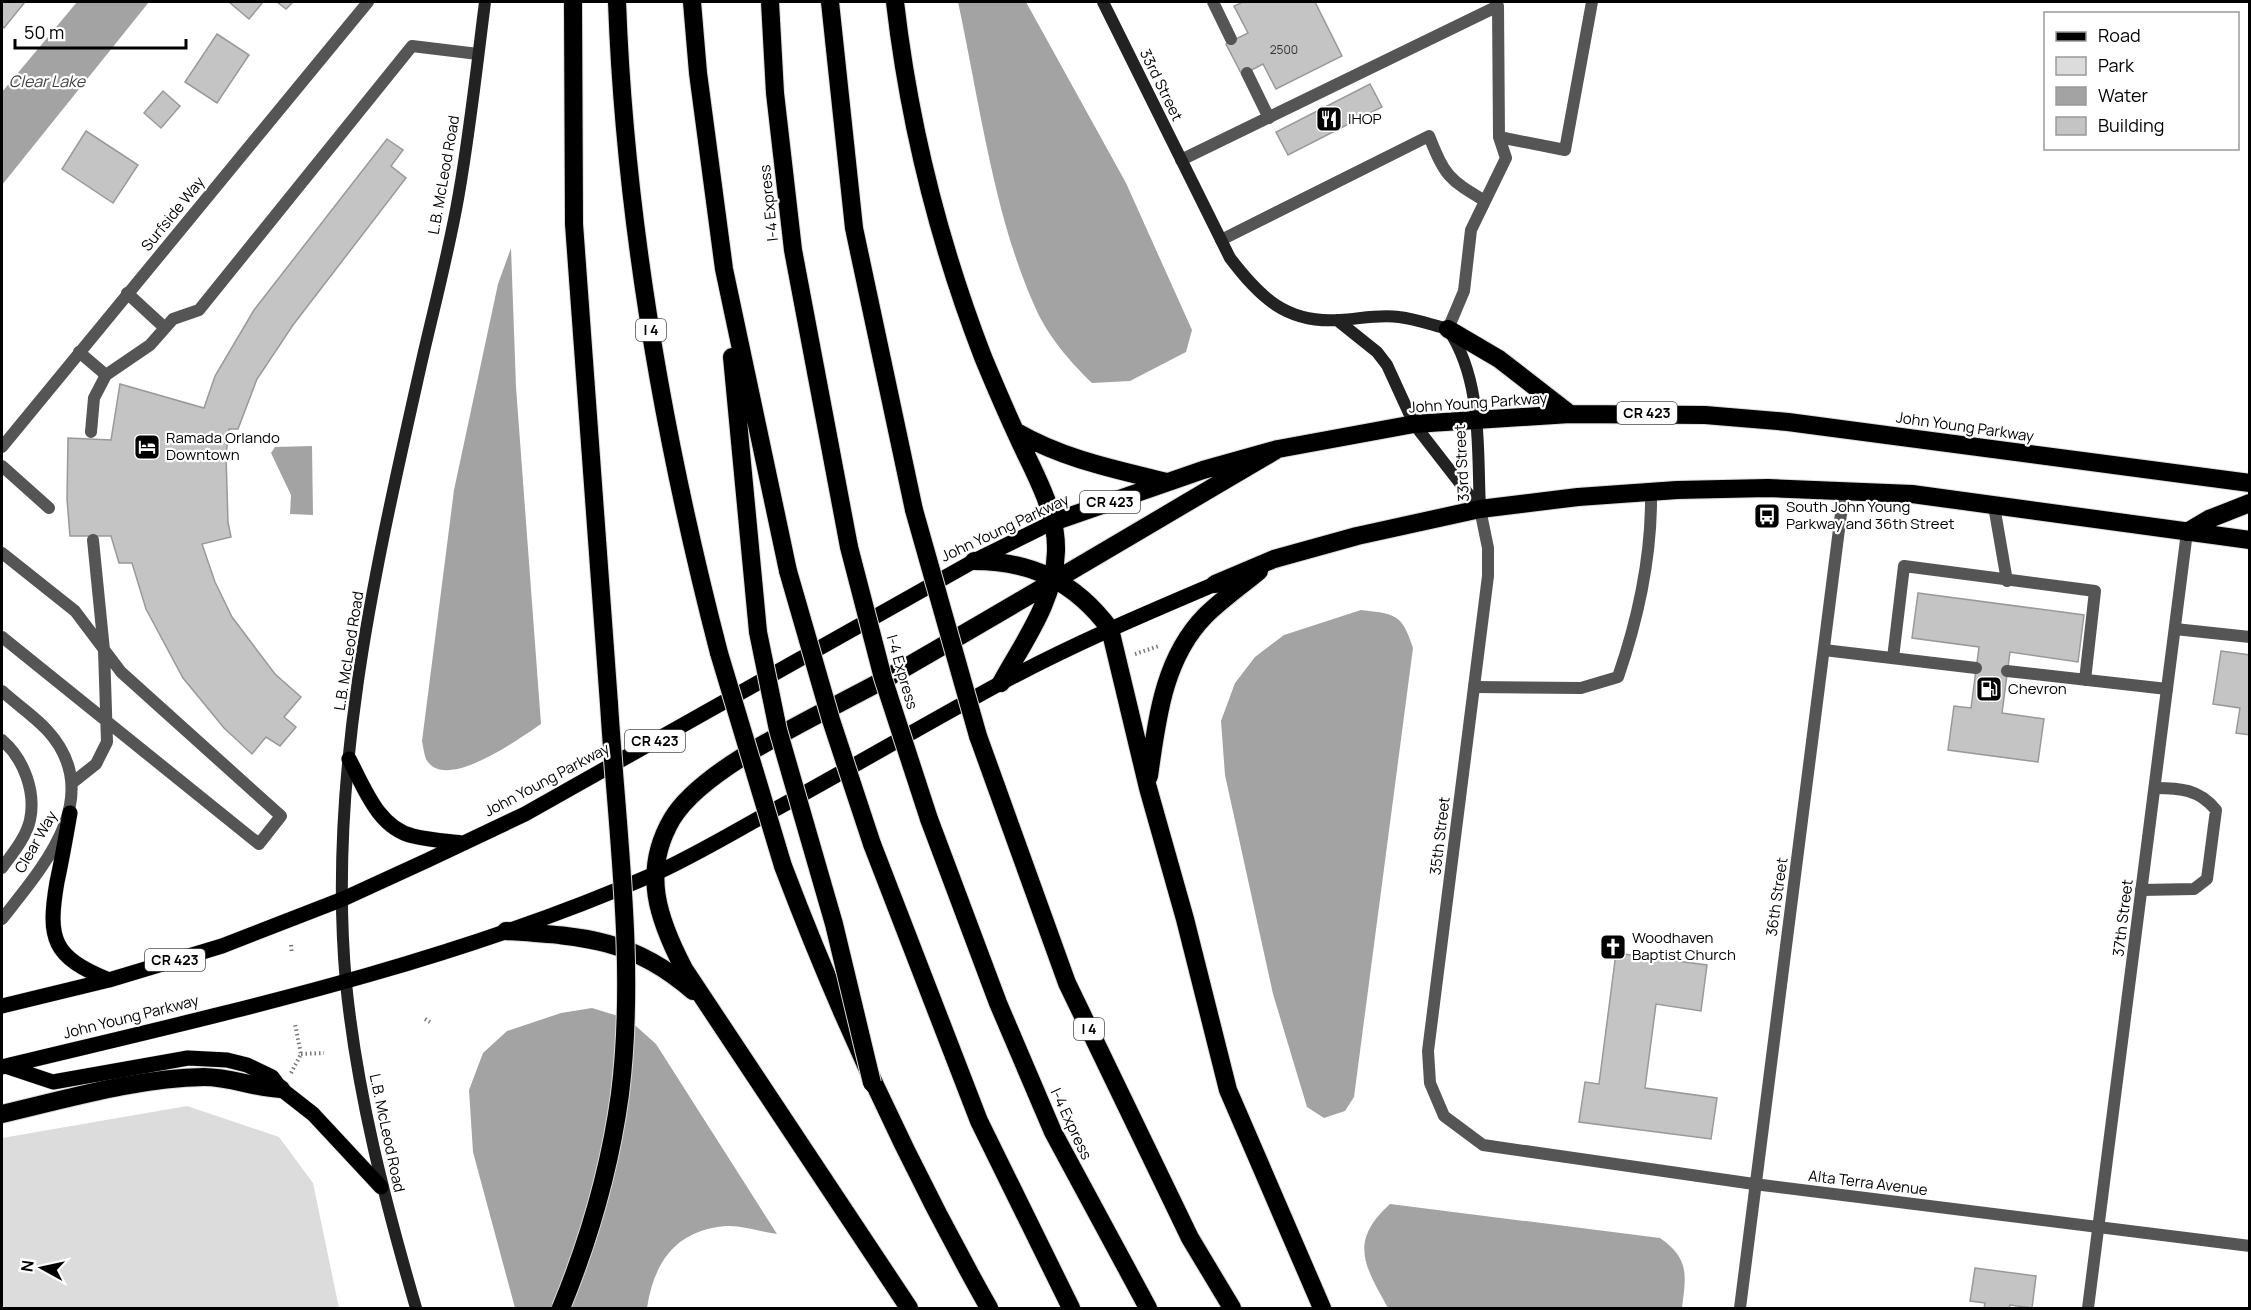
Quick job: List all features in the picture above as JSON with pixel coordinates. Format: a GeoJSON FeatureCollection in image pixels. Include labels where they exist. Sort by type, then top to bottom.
{"type":"FeatureCollection","features":[{"type":"Feature","properties":{"kind":"highway"},"geometry":{"type":"LineString","coordinates":[[561,1308],[584,1249],[604,1181],[620,1095],[625,969],[609,704],[574,224],[573,2]]}},
{"type":"Feature","properties":{"kind":"highway","name":"I 4"},"geometry":{"type":"LineString","coordinates":[[617,2],[634,209],[656,359],[677,477],[719,653],[783,866],[872,1083],[942,1226],[989,1308]]}},
{"type":"Feature","properties":{"kind":"highway"},"geometry":{"type":"LineString","coordinates":[[692,2],[698,73],[724,269],[758,632],[778,730],[832,913],[872,1083]]}},
{"type":"Feature","properties":{"kind":"highway","name":"I-4 Express"},"geometry":{"type":"LineString","coordinates":[[770,2],[775,93],[793,250],[849,547],[884,678],[929,819],[998,1002],[1053,1132],[1148,1308]]}},
{"type":"Feature","properties":{"kind":"highway","name":"I 4"},"geometry":{"type":"LineString","coordinates":[[830,2],[854,228],[914,510],[978,736],[1067,983],[1190,1238],[1232,1308]]}},
{"type":"Feature","properties":{"kind":"highway"},"geometry":{"type":"LineString","coordinates":[[896,2],[902,58],[920,153],[946,250],[983,357],[1044,493],[1053,522],[1056,548],[1055,579],[1042,608],[1001,683]]}},
{"type":"Feature","properties":{"kind":"highway"},"geometry":{"type":"LineString","coordinates":[[724,269],[788,571],[831,720],[872,844],[979,1121],[1071,1308]]}},
{"type":"Feature","properties":{"kind":"highway"},"geometry":{"type":"LineString","coordinates":[[1448,329],[1499,359],[1570,414]]}},
{"type":"Feature","properties":{"kind":"highway","name":"John Young Parkway"},"geometry":{"type":"LineString","coordinates":[[1053,522],[1167,482],[1278,449],[1414,424],[1570,414],[1705,415],[1788,422],[2250,483]]}},
{"type":"Feature","properties":{"kind":"highway"},"geometry":{"type":"LineString","coordinates":[[1015,431],[1040,446],[1075,460],[1167,482]]}},
{"type":"Feature","properties":{"kind":"highway"},"geometry":{"type":"LineString","coordinates":[[909,1308],[684,969],[667,937],[658,912],[654,874],[658,848],[672,818],[698,789],[724,768],[894,674],[1278,449]]}},
{"type":"Feature","properties":{"kind":"highway","name":"John Young Parkway"},"geometry":{"type":"LineString","coordinates":[[1215,584],[1274,559],[1357,536],[1480,509],[1578,497],[1651,492],[1768,488],[1912,494],[2250,540]]}},
{"type":"Feature","properties":{"kind":"highway"},"geometry":{"type":"LineString","coordinates":[[2187,532],[2209,519],[2250,503]]}},
{"type":"Feature","properties":{"kind":"highway"},"geometry":{"type":"LineString","coordinates":[[1148,788],[1157,719],[1168,677],[1180,650],[1204,617],[1274,559]]}},
{"type":"Feature","properties":{"kind":"highway"},"geometry":{"type":"LineString","coordinates":[[974,561],[1002,561],[1029,567],[1055,579],[1076,592],[1095,609],[1110,629],[1148,788],[1185,919],[1228,1090],[1322,1308]]}},
{"type":"Feature","properties":{"kind":"highway"},"geometry":{"type":"LineString","coordinates":[[506,931],[580,936],[616,945],[656,963],[707,1003]]}},
{"type":"Feature","properties":{"kind":"highway"},"geometry":{"type":"LineString","coordinates":[[2,1114],[170,1079],[207,1077],[281,1089]]}},
{"type":"Feature","properties":{"kind":"main road","name":"John Young Parkway"},"geometry":{"type":"LineString","coordinates":[[2,1006],[109,980],[222,946],[343,899],[525,814],[974,561],[1053,522]]}},
{"type":"Feature","properties":{"kind":"main road","name":"John Young Parkway"},"geometry":{"type":"LineString","coordinates":[[3,1066],[346,982],[506,931],[654,874],[798,798],[1001,683],[1110,629],[1215,584]]}},
{"type":"Feature","properties":{"kind":"main road"},"geometry":{"type":"LineString","coordinates":[[349,759],[373,803],[388,823],[411,836],[464,843]]}},
{"type":"Feature","properties":{"kind":"main road"},"geometry":{"type":"LineString","coordinates":[[70,813],[51,918],[55,938],[68,957],[82,969],[109,980]]}},
{"type":"Feature","properties":{"kind":"main road"},"geometry":{"type":"LineString","coordinates":[[3,1066],[53,1082],[188,1058],[209,1058],[247,1065],[272,1077],[281,1089],[324,1124],[381,1187]]}},
{"type":"Feature","properties":{"kind":"street","name":"Surfside Way"},"geometry":{"type":"LineString","coordinates":[[2,447],[368,2]]}},
{"type":"Feature","properties":{"kind":"street","name":"L.B. McLeod Road"},"geometry":{"type":"LineString","coordinates":[[416,1308],[381,1187],[364,1107],[346,982],[343,899],[349,759],[365,627],[459,194],[485,2]]}},
{"type":"Feature","properties":{"kind":"street","name":"33rd Street"},"geometry":{"type":"LineString","coordinates":[[1103,2],[1230,258],[1255,290],[1274,306],[1301,317],[1337,320],[1400,317],[1448,329],[1460,347],[1469,373],[1475,420],[1480,509]]}},
{"type":"Feature","properties":{"kind":"street"},"geometry":{"type":"LineString","coordinates":[[1213,2],[1231,39]]}},
{"type":"Feature","properties":{"kind":"street"},"geometry":{"type":"LineString","coordinates":[[1499,137],[1565,150],[1592,2]]}},
{"type":"Feature","properties":{"kind":"street"},"geometry":{"type":"LineString","coordinates":[[1181,160],[1503,4],[1499,137],[1506,158],[1471,230],[1464,291],[1448,329]]}},
{"type":"Feature","properties":{"kind":"street"},"geometry":{"type":"LineString","coordinates":[[91,432],[94,398],[105,375],[150,345],[173,319],[199,310],[412,46],[478,54]]}},
{"type":"Feature","properties":{"kind":"street"},"geometry":{"type":"LineString","coordinates":[[1247,73],[1269,118]]}},
{"type":"Feature","properties":{"kind":"street"},"geometry":{"type":"LineString","coordinates":[[1221,240],[1429,136],[1443,171],[1453,181],[1485,201]]}},
{"type":"Feature","properties":{"kind":"street"},"geometry":{"type":"LineString","coordinates":[[127,293],[165,328]]}},
{"type":"Feature","properties":{"kind":"street","name":"33rd Street"},"geometry":{"type":"LineString","coordinates":[[1337,320],[1377,352],[1387,364],[1414,424],[1480,509]]}},
{"type":"Feature","properties":{"kind":"street"},"geometry":{"type":"LineString","coordinates":[[79,352],[105,375]]}},
{"type":"Feature","properties":{"kind":"street"},"geometry":{"type":"LineString","coordinates":[[2,466],[49,508]]}},
{"type":"Feature","properties":{"kind":"street","name":"36th Street"},"geometry":{"type":"LineString","coordinates":[[1740,1308],[1844,490]]}},
{"type":"Feature","properties":{"kind":"street"},"geometry":{"type":"LineString","coordinates":[[1474,687],[1581,688],[1618,677],[1632,636],[1651,522],[1651,492]]}},
{"type":"Feature","properties":{"kind":"street"},"geometry":{"type":"LineString","coordinates":[[1994,506],[2007,581]]}},
{"type":"Feature","properties":{"kind":"street","name":"35th Street"},"geometry":{"type":"LineString","coordinates":[[1480,509],[1488,548],[1488,576],[1428,1051],[1430,1083],[1444,1116],[1483,1145]]}},
{"type":"Feature","properties":{"kind":"street","name":"37th Street"},"geometry":{"type":"LineString","coordinates":[[2088,1308],[2187,532]]}},
{"type":"Feature","properties":{"kind":"street"},"geometry":{"type":"LineString","coordinates":[[72,783],[96,764],[104,753],[107,742],[104,650],[93,540]]}},
{"type":"Feature","properties":{"kind":"street"},"geometry":{"type":"LineString","coordinates":[[2,553],[75,611],[121,672],[281,816],[259,844],[2,636]]}},
{"type":"Feature","properties":{"kind":"street"},"geometry":{"type":"LineString","coordinates":[[1893,658],[1905,567],[2095,591],[2085,680]]}},
{"type":"Feature","properties":{"kind":"street"},"geometry":{"type":"LineString","coordinates":[[2175,629],[2250,637]]}},
{"type":"Feature","properties":{"kind":"street"},"geometry":{"type":"LineString","coordinates":[[1824,650],[1976,668]]}},
{"type":"Feature","properties":{"kind":"street"},"geometry":{"type":"LineString","coordinates":[[2007,671],[2167,689]]}},
{"type":"Feature","properties":{"kind":"street","name":"Clear Way"},"geometry":{"type":"LineString","coordinates":[[2,691],[47,729],[61,749],[72,774],[70,813],[40,870],[2,919]]}},
{"type":"Feature","properties":{"kind":"street","name":"Clear Way"},"geometry":{"type":"LineString","coordinates":[[2,740],[20,762],[31,798],[30,822],[19,846],[2,868]]}},
{"type":"Feature","properties":{"kind":"street"},"geometry":{"type":"LineString","coordinates":[[2141,890],[2194,889],[2207,879],[2216,810],[2206,798],[2186,789],[2155,788]]}},
{"type":"Feature","properties":{"kind":"street","name":"Alta Terra Avenue"},"geometry":{"type":"LineString","coordinates":[[1483,1145],[1754,1184],[2250,1246]]}},
{"type":"Feature","properties":{"kind":"path"},"geometry":{"type":"LineString","coordinates":[[1132,655],[1161,645]]}},
{"type":"Feature","properties":{"kind":"path"},"geometry":{"type":"LineString","coordinates":[[291,945],[292,954]]}},
{"type":"Feature","properties":{"kind":"path"},"geometry":{"type":"LineString","coordinates":[[425,1019],[430,1022]]}},
{"type":"Feature","properties":{"kind":"path"},"geometry":{"type":"LineString","coordinates":[[291,1073],[301,1054],[295,1024]]}},
{"type":"Feature","properties":{"kind":"path"},"geometry":{"type":"LineString","coordinates":[[301,1054],[324,1053]]}},
{"type":"Feature","properties":{"kind":"green space"},"geometry":{"type":"Polygon","coordinates":[[[187,1106],[279,1137],[313,1183],[339,1308],[2,1308],[2,1138],[187,1106]]]}},
{"type":"Feature","properties":{"kind":"water","name":"Clear Lake"},"geometry":{"type":"Polygon","coordinates":[[[77,2],[149,2],[2,185],[2,92],[77,2]]]}},
{"type":"Feature","properties":{"kind":"water"},"geometry":{"type":"Polygon","coordinates":[[[958,2],[1026,2],[1126,183],[1192,330],[1186,352],[1130,381],[1092,383],[1067,357],[1046,328],[1021,272],[998,197],[958,2]]]}},
{"type":"Feature","properties":{"kind":"water"},"geometry":{"type":"Polygon","coordinates":[[[511,248],[516,387],[541,724],[483,760],[449,770],[436,768],[426,759],[422,741],[454,490],[498,284],[511,248]]]}},
{"type":"Feature","properties":{"kind":"water"},"geometry":{"type":"Polygon","coordinates":[[[312,446],[313,515],[290,514],[291,495],[271,453],[275,447],[312,446]]]}},
{"type":"Feature","properties":{"kind":"water"},"geometry":{"type":"Polygon","coordinates":[[[1361,610],[1396,618],[1405,628],[1413,648],[1354,1097],[1345,1111],[1324,1118],[1307,1107],[1273,994],[1225,775],[1221,721],[1235,683],[1255,657],[1284,635],[1361,610]]]}},
{"type":"Feature","properties":{"kind":"water"},"geometry":{"type":"Polygon","coordinates":[[[592,1008],[628,1019],[656,1044],[777,1234],[726,1226],[694,1234],[670,1251],[662,1263],[650,1291],[647,1308],[515,1308],[473,1152],[469,1090],[483,1053],[507,1031],[561,1013],[592,1008]]]}},
{"type":"Feature","properties":{"kind":"water"},"geometry":{"type":"Polygon","coordinates":[[[1390,1204],[1660,1238],[1677,1253],[1684,1268],[1682,1308],[1388,1308],[1367,1267],[1365,1243],[1369,1230],[1390,1204]]]}},
{"type":"Feature","properties":{"kind":"building"},"geometry":{"type":"Polygon","coordinates":[[[2,2],[25,2],[4,28],[2,26],[2,2]]]}},
{"type":"Feature","properties":{"kind":"building"},"geometry":{"type":"Polygon","coordinates":[[[229,2],[263,2],[249,19],[229,2]]]}},
{"type":"Feature","properties":{"kind":"building"},"geometry":{"type":"Polygon","coordinates":[[[277,2],[293,2],[286,9],[277,2]]]}},
{"type":"Feature","properties":{"kind":"building"},"geometry":{"type":"Polygon","coordinates":[[[1243,2],[1315,2],[1342,56],[1276,89],[1263,64],[1242,75],[1226,44],[1248,33],[1234,6],[1243,2]]]}},
{"type":"Feature","properties":{"kind":"building"},"geometry":{"type":"Polygon","coordinates":[[[217,34],[249,55],[217,103],[185,82],[217,34]]]}},
{"type":"Feature","properties":{"kind":"building","name":"IHOP"},"geometry":{"type":"Polygon","coordinates":[[[1370,84],[1382,107],[1288,155],[1276,132],[1370,84]]]}},
{"type":"Feature","properties":{"kind":"building"},"geometry":{"type":"Polygon","coordinates":[[[163,91],[180,106],[161,128],[144,113],[163,91]]]}},
{"type":"Feature","properties":{"kind":"building"},"geometry":{"type":"Polygon","coordinates":[[[86,131],[138,165],[113,203],[62,169],[86,131]]]}},
{"type":"Feature","properties":{"kind":"building","name":"Ramada Orlando Downtown"},"geometry":{"type":"Polygon","coordinates":[[[387,139],[403,150],[391,166],[406,178],[293,325],[257,379],[238,429],[229,429],[226,455],[228,522],[231,537],[202,544],[215,582],[232,617],[275,674],[301,697],[284,717],[296,727],[280,746],[266,737],[252,754],[224,728],[183,678],[146,609],[132,563],[119,563],[111,536],[70,536],[67,499],[68,438],[111,440],[120,384],[204,408],[215,376],[254,310],[387,139]]]}},
{"type":"Feature","properties":{"kind":"building","name":"Chevron"},"geometry":{"type":"Polygon","coordinates":[[[1918,593],[2084,615],[2078,662],[2010,652],[2002,713],[2044,719],[2038,762],[1948,750],[1954,706],[1971,708],[1979,647],[1912,638],[1918,593]]]}},
{"type":"Feature","properties":{"kind":"building"},"geometry":{"type":"Polygon","coordinates":[[[2221,651],[2250,655],[2250,735],[2236,733],[2240,708],[2213,704],[2221,651]]]}},
{"type":"Feature","properties":{"kind":"building"},"geometry":{"type":"Polygon","coordinates":[[[1616,953],[1707,965],[1701,1011],[1656,1004],[1645,1088],[1717,1098],[1711,1139],[1579,1122],[1585,1082],[1599,1084],[1616,953]]]}},
{"type":"Feature","properties":{"kind":"building"},"geometry":{"type":"Polygon","coordinates":[[[1975,1268],[2036,1276],[2032,1308],[2010,1305],[2009,1308],[1984,1308],[1985,1303],[1970,1301],[1975,1268]]]}},
{"type":"Feature","properties":{"kind":"place","name":"IHOP"},"geometry":{"type":"Point","coordinates":[1329,119]}},
{"type":"Feature","properties":{"kind":"place","name":"Ramada Orlando Downtown"},"geometry":{"type":"Point","coordinates":[147,447]}},
{"type":"Feature","properties":{"kind":"place","name":"South John Young Parkway and 36th Street"},"geometry":{"type":"Point","coordinates":[1767,516]}},
{"type":"Feature","properties":{"kind":"place","name":"Chevron"},"geometry":{"type":"Point","coordinates":[1989,689]}},
{"type":"Feature","properties":{"kind":"place","name":"Woodhaven Baptist Church"},"geometry":{"type":"Point","coordinates":[1613,947]}}]}
